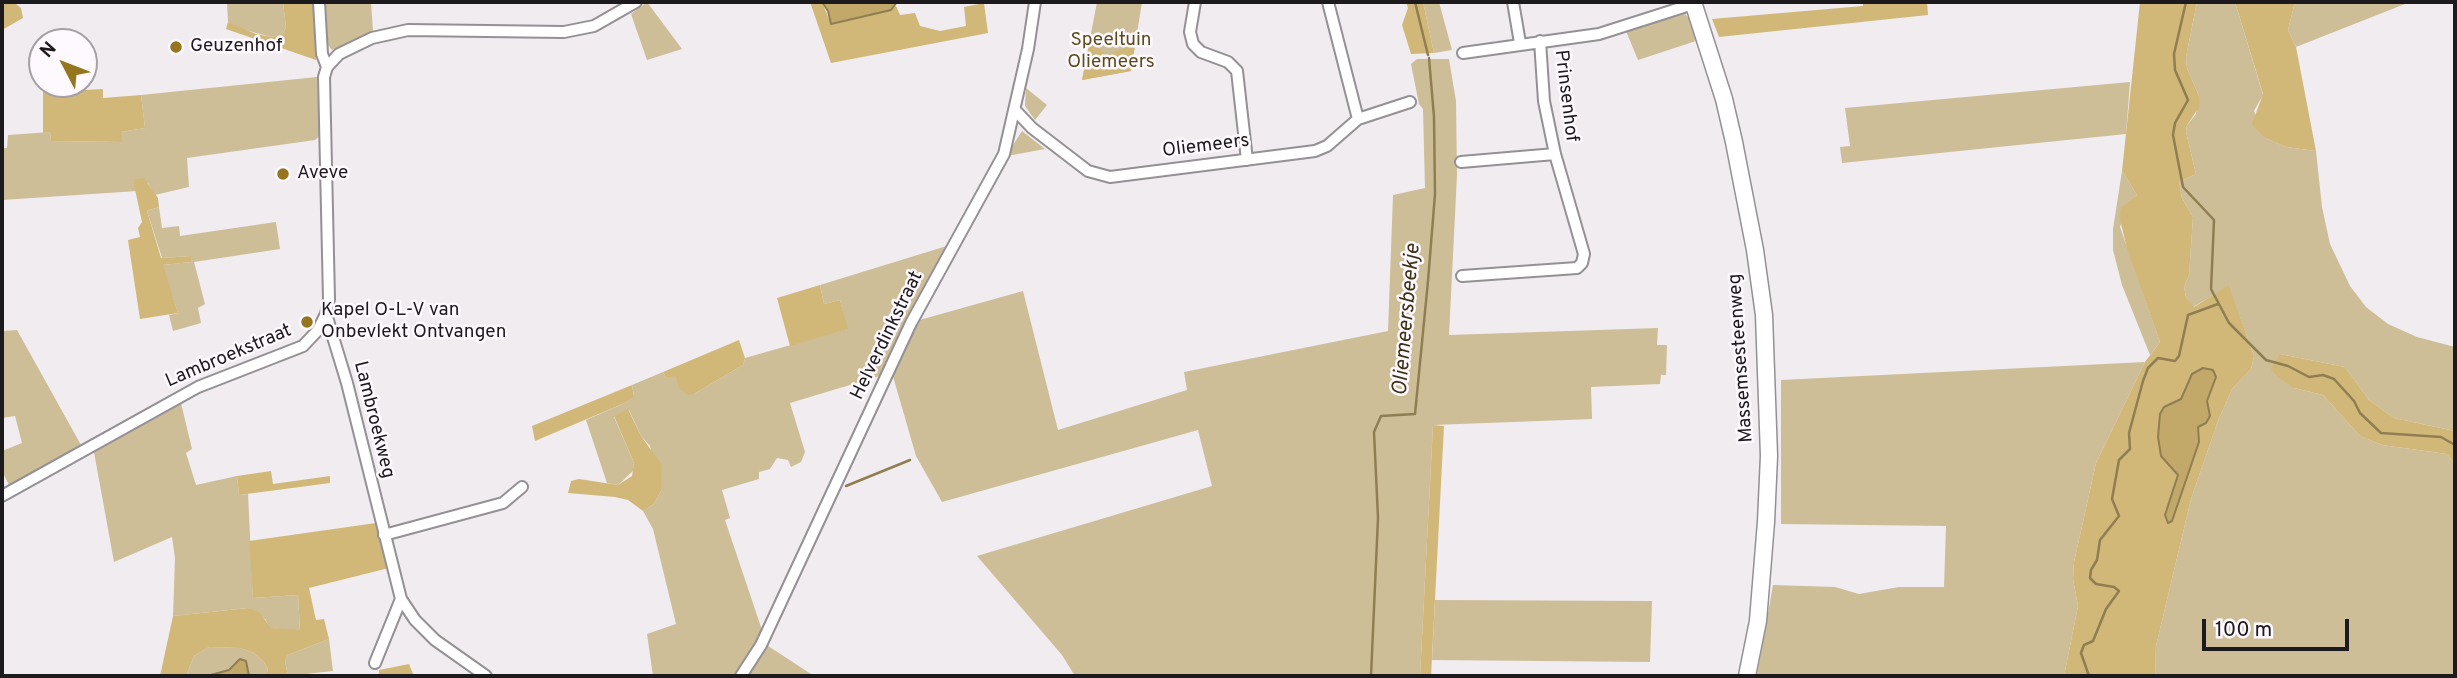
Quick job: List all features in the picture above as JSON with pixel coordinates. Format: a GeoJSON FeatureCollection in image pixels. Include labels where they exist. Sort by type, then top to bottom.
{"type":"FeatureCollection","features":[{"type":"Feature","properties":{"kind":"main road","name":"Massemsesteenweg"},"geometry":{"type":"LineString","coordinates":[[1693,3],[1724,99],[1734,142],[1755,250],[1764,315],[1769,469],[1758,621],[1747,676]]}},
{"type":"Feature","properties":{"kind":"street"},"geometry":{"type":"LineString","coordinates":[[319,2],[322,54],[327,67]]}},
{"type":"Feature","properties":{"kind":"street"},"geometry":{"type":"LineString","coordinates":[[326,314],[329,299],[324,78],[327,67],[339,54],[361,44],[408,30],[443,28],[564,32],[594,26],[636,2]]}},
{"type":"Feature","properties":{"kind":"street","name":"Helverdinkstraat"},"geometry":{"type":"LineString","coordinates":[[741,676],[766,634],[911,323],[1004,154],[1035,2]]}},
{"type":"Feature","properties":{"kind":"street"},"geometry":{"type":"LineString","coordinates":[[1195,2],[1190,32],[1193,44],[1201,52],[1228,62],[1237,71],[1247,160]]}},
{"type":"Feature","properties":{"kind":"street"},"geometry":{"type":"LineString","coordinates":[[1328,2],[1358,119]]}},
{"type":"Feature","properties":{"kind":"street","name":"Prinsenhof"},"geometry":{"type":"LineString","coordinates":[[1513,2],[1520,43]]}},
{"type":"Feature","properties":{"kind":"street","name":"Prinsenhof"},"geometry":{"type":"LineString","coordinates":[[1463,53],[1599,34],[1693,3]]}},
{"type":"Feature","properties":{"kind":"street","name":"Prinsenhof"},"geometry":{"type":"LineString","coordinates":[[1462,276],[1577,268],[1582,263],[1584,254],[1555,154],[1544,101],[1540,41]]}},
{"type":"Feature","properties":{"kind":"street","name":"Oliemeers"},"geometry":{"type":"LineString","coordinates":[[1015,110],[1032,128],[1088,171],[1110,177],[1315,151],[1327,146],[1358,119],[1410,102]]}},
{"type":"Feature","properties":{"kind":"street","name":"Prinsenhof"},"geometry":{"type":"LineString","coordinates":[[1461,162],[1555,154]]}},
{"type":"Feature","properties":{"kind":"street","name":"Lambroekstraat"},"geometry":{"type":"LineString","coordinates":[[2,496],[198,387],[303,346],[318,330],[326,314]]}},
{"type":"Feature","properties":{"kind":"street","name":"Lambroekweg"},"geometry":{"type":"LineString","coordinates":[[326,314],[347,383],[401,599],[415,620],[435,640],[486,676]]}},
{"type":"Feature","properties":{"kind":"street"},"geometry":{"type":"LineString","coordinates":[[384,535],[503,503],[522,487]]}},
{"type":"Feature","properties":{"kind":"street"},"geometry":{"type":"LineString","coordinates":[[375,663],[401,599]]}},
{"type":"Feature","properties":{"kind":"green space"},"geometry":{"type":"Polygon","coordinates":[[[227,2],[283,2],[286,27],[282,35],[271,37],[238,28],[228,22],[227,2]]]}},
{"type":"Feature","properties":{"kind":"green space"},"geometry":{"type":"Polygon","coordinates":[[[324,2],[371,2],[373,32],[332,50],[327,44],[324,2]]]}},
{"type":"Feature","properties":{"kind":"green space"},"geometry":{"type":"Polygon","coordinates":[[[647,2],[682,49],[647,60],[631,14],[647,2]]]}},
{"type":"Feature","properties":{"kind":"green space","name":"Speeltuin Oliemeers"},"geometry":{"type":"Polygon","coordinates":[[[1097,2],[1142,2],[1131,71],[1082,80],[1097,2]]]}},
{"type":"Feature","properties":{"kind":"green space"},"geometry":{"type":"Polygon","coordinates":[[[1423,2],[1439,2],[1452,50],[1434,53],[1423,2]]]}},
{"type":"Feature","properties":{"kind":"green space"},"geometry":{"type":"Polygon","coordinates":[[[2197,2],[2235,2],[2263,95],[2254,111],[2265,138],[2286,147],[2316,151],[2322,207],[2330,244],[2350,286],[2366,307],[2388,324],[2417,337],[2455,347],[2455,431],[2394,418],[2369,400],[2345,367],[2280,354],[2294,388],[2323,395],[2360,436],[2382,445],[2447,454],[2455,464],[2455,676],[2155,676],[2156,646],[2191,499],[2232,389],[2251,369],[2254,356],[2229,286],[2193,307],[2186,297],[2184,287],[2189,275],[2193,217],[2182,198],[2179,182],[2196,174],[2186,132],[2187,125],[2196,114],[2199,96],[2187,68],[2186,57],[2197,2]]]}},
{"type":"Feature","properties":{"kind":"green space"},"geometry":{"type":"Polygon","coordinates":[[[2295,2],[2410,2],[2296,47],[2288,30],[2295,2]]]}},
{"type":"Feature","properties":{"kind":"green space"},"geometry":{"type":"Polygon","coordinates":[[[1685,14],[1690,19],[1696,41],[1638,60],[1626,31],[1685,14]]]}},
{"type":"Feature","properties":{"kind":"green space"},"geometry":{"type":"Polygon","coordinates":[[[1417,59],[1449,59],[1456,101],[1457,175],[1449,335],[1658,328],[1657,345],[1667,345],[1666,375],[1661,375],[1660,384],[1591,387],[1592,419],[1433,425],[1420,676],[1075,676],[1062,655],[977,556],[1212,486],[1198,430],[942,502],[916,456],[892,373],[916,321],[1023,291],[1058,430],[1187,390],[1184,372],[1388,331],[1393,195],[1425,188],[1423,109],[1419,104],[1411,64],[1417,59]]]}},
{"type":"Feature","properties":{"kind":"green space"},"geometry":{"type":"Polygon","coordinates":[[[317,77],[320,136],[315,140],[187,158],[189,187],[155,195],[148,183],[133,180],[137,191],[2,200],[2,148],[7,148],[8,135],[50,132],[51,141],[121,142],[121,132],[145,128],[141,95],[317,77]]]}},
{"type":"Feature","properties":{"kind":"green space"},"geometry":{"type":"Polygon","coordinates":[[[2130,82],[2126,134],[1842,163],[1840,147],[1850,146],[1845,108],[2130,82]]]}},
{"type":"Feature","properties":{"kind":"green space"},"geometry":{"type":"Polygon","coordinates":[[[1026,88],[1047,105],[1035,120],[1025,106],[1026,88]]]}},
{"type":"Feature","properties":{"kind":"green space"},"geometry":{"type":"Polygon","coordinates":[[[1022,131],[1045,149],[1007,156],[1022,131]]]}},
{"type":"Feature","properties":{"kind":"green space"},"geometry":{"type":"Polygon","coordinates":[[[2122,171],[2137,195],[2130,201],[2120,227],[2160,342],[2150,355],[2122,285],[2113,250],[2113,229],[2122,171]]]}},
{"type":"Feature","properties":{"kind":"green space"},"geometry":{"type":"Polygon","coordinates":[[[159,207],[162,228],[179,226],[180,236],[276,222],[280,249],[194,262],[205,304],[198,308],[201,323],[173,331],[169,315],[178,313],[162,265],[191,262],[191,256],[162,258],[147,211],[159,207]]]}},
{"type":"Feature","properties":{"kind":"green space"},"geometry":{"type":"Polygon","coordinates":[[[950,245],[883,375],[790,403],[805,452],[801,462],[791,467],[788,460],[777,458],[770,469],[759,472],[759,479],[722,490],[730,518],[725,520],[763,633],[738,676],[653,676],[647,634],[676,624],[653,529],[643,511],[654,504],[661,491],[650,446],[641,436],[629,410],[614,417],[634,463],[633,471],[618,485],[607,483],[586,420],[627,402],[634,395],[632,385],[663,372],[666,378],[676,375],[694,394],[743,365],[745,358],[847,329],[840,300],[824,304],[820,285],[950,245]]]}},
{"type":"Feature","properties":{"kind":"green space"},"geometry":{"type":"Polygon","coordinates":[[[17,330],[81,445],[9,485],[2,471],[2,451],[22,443],[15,416],[2,418],[2,331],[17,330]]]}},
{"type":"Feature","properties":{"kind":"green space"},"geometry":{"type":"Polygon","coordinates":[[[2145,362],[2096,463],[2074,562],[2073,579],[2078,606],[2064,676],[1757,676],[1773,585],[1835,587],[1859,594],[1899,587],[1944,587],[1946,526],[1781,524],[1781,380],[2145,362]]]}},
{"type":"Feature","properties":{"kind":"green space"},"geometry":{"type":"Polygon","coordinates":[[[181,403],[192,449],[186,453],[196,485],[237,476],[239,495],[248,494],[253,598],[298,595],[300,631],[270,628],[265,619],[248,608],[173,616],[175,558],[172,537],[114,562],[94,452],[181,403]]]}},
{"type":"Feature","properties":{"kind":"green space"},"geometry":{"type":"Polygon","coordinates":[[[1435,600],[1652,601],[1650,662],[1432,660],[1435,600]]]}},
{"type":"Feature","properties":{"kind":"green space"},"geometry":{"type":"Polygon","coordinates":[[[329,639],[333,671],[288,676],[285,661],[288,655],[329,639]]]}},
{"type":"Feature","properties":{"kind":"green space"},"geometry":{"type":"Polygon","coordinates":[[[765,644],[811,674],[818,676],[745,676],[765,644]]]}},
{"type":"Feature","properties":{"kind":"green space"},"geometry":{"type":"Polygon","coordinates":[[[209,647],[240,648],[254,653],[268,670],[265,676],[249,676],[246,665],[207,676],[186,676],[194,656],[209,647]]]}},
{"type":"Feature","properties":{"kind":"shaded area"},"geometry":{"type":"Polygon","coordinates":[[[2,2],[16,4],[21,8],[23,18],[2,30],[2,2]]]}},
{"type":"Feature","properties":{"kind":"shaded area"},"geometry":{"type":"Polygon","coordinates":[[[283,2],[315,2],[316,60],[226,29],[228,22],[256,34],[271,37],[282,35],[286,27],[283,2]]]}},
{"type":"Feature","properties":{"kind":"shaded area"},"geometry":{"type":"Polygon","coordinates":[[[810,2],[822,2],[831,24],[896,6],[900,15],[915,13],[920,26],[940,31],[966,26],[964,7],[984,3],[988,33],[831,63],[810,2]]]}},
{"type":"Feature","properties":{"kind":"shaded area"},"geometry":{"type":"Polygon","coordinates":[[[822,2],[897,2],[891,10],[831,24],[828,11],[822,2]]]}},
{"type":"Feature","properties":{"kind":"shaded area"},"geometry":{"type":"Polygon","coordinates":[[[1406,2],[1423,2],[1434,53],[1411,54],[1402,25],[1408,8],[1406,2]]]}},
{"type":"Feature","properties":{"kind":"shaded area"},"geometry":{"type":"Polygon","coordinates":[[[1863,2],[1927,2],[1928,15],[1719,37],[1712,19],[1863,6],[1863,2]]]}},
{"type":"Feature","properties":{"kind":"shaded area"},"geometry":{"type":"Polygon","coordinates":[[[2140,2],[2197,2],[2186,57],[2200,106],[2187,125],[2186,132],[2196,174],[2179,182],[2182,198],[2193,217],[2189,275],[2184,287],[2186,297],[2194,307],[2229,285],[2254,356],[2251,369],[2232,389],[2191,499],[2156,646],[2155,676],[2064,676],[2078,606],[2073,579],[2074,562],[2096,463],[2145,362],[2160,342],[2127,249],[2119,215],[2121,208],[2137,195],[2122,171],[2140,2]]]}},
{"type":"Feature","properties":{"kind":"shaded area"},"geometry":{"type":"Polygon","coordinates":[[[2235,2],[2295,2],[2288,30],[2296,47],[2316,151],[2286,147],[2265,138],[2252,124],[2263,94],[2235,2]]]}},
{"type":"Feature","properties":{"kind":"shaded area"},"geometry":{"type":"Polygon","coordinates":[[[1090,42],[1107,55],[1135,45],[1131,71],[1082,80],[1090,42]]]}},
{"type":"Feature","properties":{"kind":"shaded area"},"geometry":{"type":"Polygon","coordinates":[[[98,89],[103,89],[103,98],[141,95],[145,128],[121,132],[122,142],[51,141],[50,132],[43,133],[43,98],[98,98],[98,89]]]}},
{"type":"Feature","properties":{"kind":"shaded area"},"geometry":{"type":"Polygon","coordinates":[[[144,178],[158,198],[159,207],[147,211],[161,258],[191,256],[191,262],[163,265],[178,313],[140,319],[128,240],[140,237],[138,228],[142,222],[133,180],[144,178]]]}},
{"type":"Feature","properties":{"kind":"shaded area"},"geometry":{"type":"Polygon","coordinates":[[[820,285],[824,304],[840,300],[848,329],[790,346],[777,298],[820,285]]]}},
{"type":"Feature","properties":{"kind":"shaded area"},"geometry":{"type":"Polygon","coordinates":[[[739,340],[745,358],[743,365],[694,394],[688,395],[679,388],[676,376],[666,378],[663,372],[739,340]]]}},
{"type":"Feature","properties":{"kind":"shaded area"},"geometry":{"type":"Polygon","coordinates":[[[2280,354],[2345,367],[2369,400],[2394,418],[2455,431],[2455,464],[2447,454],[2382,445],[2360,436],[2323,395],[2294,388],[2278,377],[2271,369],[2280,354]]]}},
{"type":"Feature","properties":{"kind":"shaded area"},"geometry":{"type":"Polygon","coordinates":[[[2203,368],[2213,370],[2216,377],[2207,401],[2210,416],[2206,423],[2198,427],[2199,442],[2172,521],[2168,523],[2165,515],[2178,475],[2161,456],[2158,437],[2160,414],[2164,407],[2181,399],[2192,374],[2203,368]]]}},
{"type":"Feature","properties":{"kind":"shaded area"},"geometry":{"type":"Polygon","coordinates":[[[632,385],[634,396],[627,402],[535,441],[532,426],[632,385]]]}},
{"type":"Feature","properties":{"kind":"shaded area"},"geometry":{"type":"Polygon","coordinates":[[[628,409],[641,436],[662,465],[661,491],[654,504],[643,511],[628,500],[568,493],[571,481],[579,479],[618,485],[632,476],[634,463],[614,416],[628,409]]]}},
{"type":"Feature","properties":{"kind":"shaded area"},"geometry":{"type":"Polygon","coordinates":[[[1433,425],[1444,426],[1431,676],[1420,676],[1433,425]]]}},
{"type":"Feature","properties":{"kind":"shaded area"},"geometry":{"type":"Polygon","coordinates":[[[271,471],[273,484],[330,476],[330,483],[239,495],[237,476],[271,471]]]}},
{"type":"Feature","properties":{"kind":"shaded area"},"geometry":{"type":"Polygon","coordinates":[[[376,523],[389,568],[309,588],[316,620],[324,619],[329,639],[288,655],[285,661],[288,676],[265,676],[268,670],[254,653],[240,648],[209,647],[194,656],[186,676],[160,676],[173,616],[248,608],[259,612],[271,628],[300,630],[298,595],[253,598],[249,541],[376,523]]]}},
{"type":"Feature","properties":{"kind":"shaded area"},"geometry":{"type":"Polygon","coordinates":[[[240,659],[246,661],[249,676],[207,676],[229,670],[240,659]]]}},
{"type":"Feature","properties":{"kind":"shaded area"},"geometry":{"type":"Polygon","coordinates":[[[409,664],[414,676],[379,676],[379,670],[409,664]]]}},
{"type":"Feature","properties":{"kind":"waterway","name":"Oliemeersbeekje"},"geometry":{"type":"LineString","coordinates":[[1415,2],[1428,55]]}},
{"type":"Feature","properties":{"kind":"waterway"},"geometry":{"type":"LineString","coordinates":[[2186,2],[2174,54],[2175,70],[2188,100],[2175,123],[2173,135],[2183,187],[2214,220],[2211,289],[2229,323],[2266,360],[2288,366],[2309,377],[2323,375],[2334,379],[2354,401],[2360,413],[2381,433],[2441,437],[2455,445]]}},
{"type":"Feature","properties":{"kind":"waterway","name":"Oliemeersbeekje"},"geometry":{"type":"LineString","coordinates":[[1371,676],[1378,518],[1374,432],[1381,416],[1415,414],[1428,281],[1435,194],[1434,117],[1429,58]]}},
{"type":"Feature","properties":{"kind":"waterway"},"geometry":{"type":"LineString","coordinates":[[2089,676],[2081,653],[2084,645],[2093,641],[2106,609],[2119,591],[2114,587],[2096,584],[2090,578],[2091,570],[2097,560],[2100,540],[2119,516],[2112,499],[2119,460],[2130,449],[2129,433],[2143,381],[2148,368],[2158,358],[2175,361],[2179,356],[2188,315],[2218,304]]}},
{"type":"Feature","properties":{"kind":"waterway"},"geometry":{"type":"LineString","coordinates":[[846,486],[910,460]]}},
{"type":"Feature","properties":{"kind":"place","name":"Geuzenhof"},"geometry":{"type":"Point","coordinates":[176,47]}},
{"type":"Feature","properties":{"kind":"place","name":"Aveve"},"geometry":{"type":"Point","coordinates":[283,174]}},
{"type":"Feature","properties":{"kind":"place","name":"Kapel O-L-V van Onbevlekt Ontvangen"},"geometry":{"type":"Point","coordinates":[307,322]}}]}
